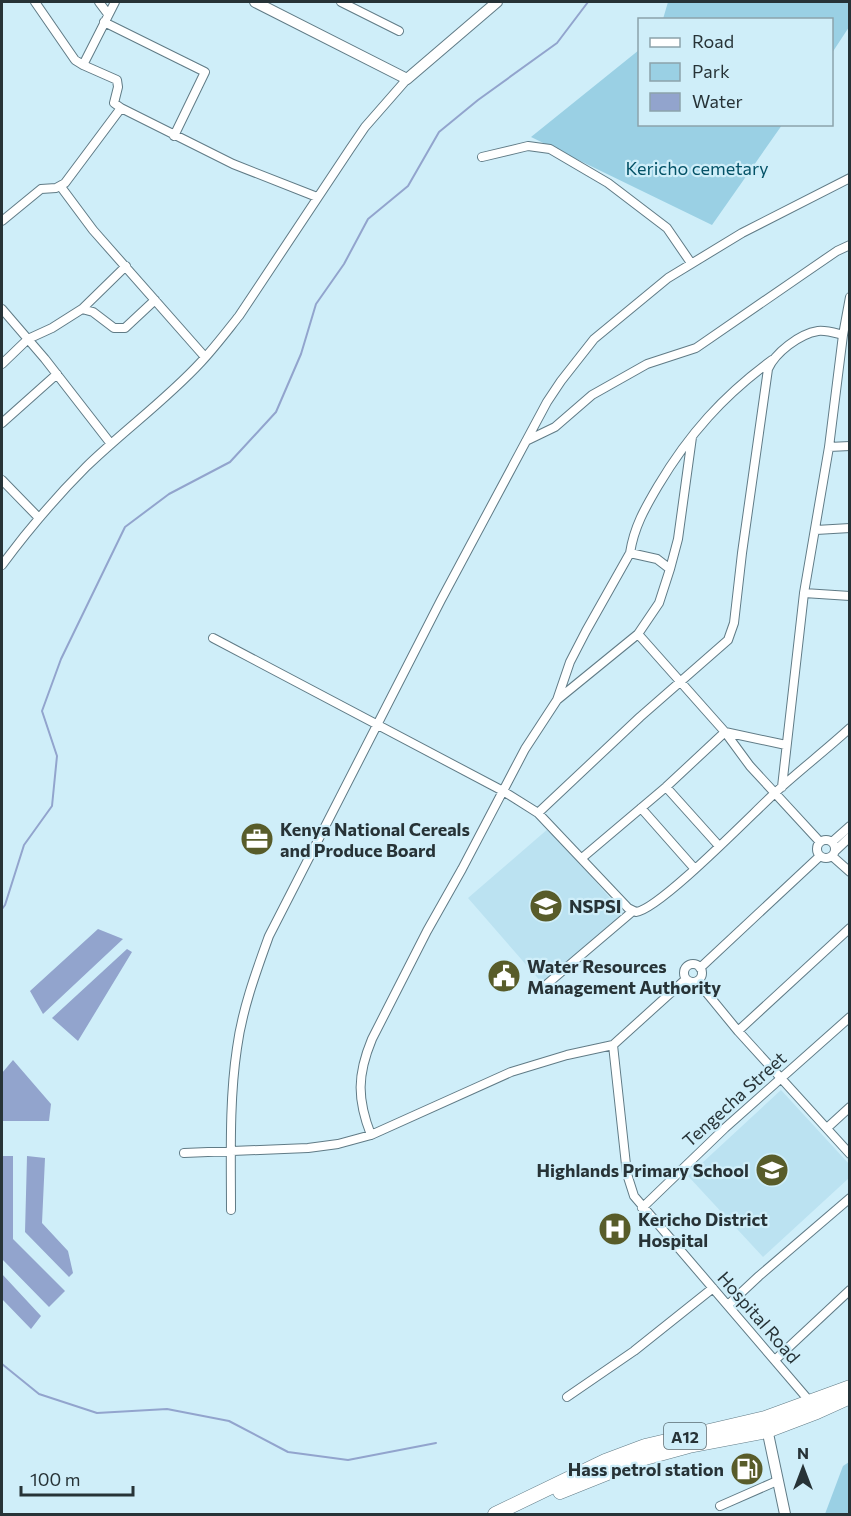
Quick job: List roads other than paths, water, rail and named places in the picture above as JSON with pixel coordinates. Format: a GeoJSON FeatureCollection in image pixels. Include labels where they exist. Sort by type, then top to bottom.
{"type":"FeatureCollection","features":[{"type":"Feature","properties":{"kind":"highway","name":"A12"},"geometry":{"type":"LineString","coordinates":[[814,1407],[849,1387]]}},
{"type":"Feature","properties":{"kind":"highway","name":"A12"},"geometry":{"type":"LineString","coordinates":[[495,1515],[605,1461],[645,1446],[766,1424],[849,1397]]}},
{"type":"Feature","properties":{"kind":"street"},"geometry":{"type":"LineString","coordinates":[[35,2],[75,60],[117,81],[115,105],[233,164],[317,197]]}},
{"type":"Feature","properties":{"kind":"street"},"geometry":{"type":"LineString","coordinates":[[99,2],[106,18],[205,72],[174,136]]}},
{"type":"Feature","properties":{"kind":"street"},"geometry":{"type":"LineString","coordinates":[[83,65],[115,2]]}},
{"type":"Feature","properties":{"kind":"street"},"geometry":{"type":"LineString","coordinates":[[255,2],[271,5],[407,80]]}},
{"type":"Feature","properties":{"kind":"street"},"geometry":{"type":"LineString","coordinates":[[341,2],[399,31]]}},
{"type":"Feature","properties":{"kind":"street"},"geometry":{"type":"LineString","coordinates":[[2,564],[5,552],[86,467],[205,357],[239,316],[365,127],[407,80],[497,2]]}},
{"type":"Feature","properties":{"kind":"street"},"geometry":{"type":"LineString","coordinates":[[2,221],[41,189],[61,187],[121,108]]}},
{"type":"Feature","properties":{"kind":"street"},"geometry":{"type":"LineString","coordinates":[[482,157],[528,146],[550,149],[608,183],[667,228],[690,263]]}},
{"type":"Feature","properties":{"kind":"street"},"geometry":{"type":"LineString","coordinates":[[231,1210],[231,1153],[237,1048],[257,968],[269,936],[441,600],[526,441],[561,381],[594,339],[651,291],[690,263],[742,233],[849,178]]}},
{"type":"Feature","properties":{"kind":"street"},"geometry":{"type":"LineString","coordinates":[[61,187],[93,230],[205,357]]}},
{"type":"Feature","properties":{"kind":"street"},"geometry":{"type":"LineString","coordinates":[[526,441],[555,427],[592,395],[647,364],[696,348],[819,263],[849,245]]}},
{"type":"Feature","properties":{"kind":"street"},"geometry":{"type":"LineString","coordinates":[[2,364],[28,339],[52,328],[82,309],[126,266]]}},
{"type":"Feature","properties":{"kind":"street"},"geometry":{"type":"LineString","coordinates":[[782,787],[804,593],[829,447],[849,297]]}},
{"type":"Feature","properties":{"kind":"street"},"geometry":{"type":"LineString","coordinates":[[82,309],[93,312],[114,328],[123,329],[155,300]]}},
{"type":"Feature","properties":{"kind":"street"},"geometry":{"type":"LineString","coordinates":[[2,309],[57,374],[111,444]]}},
{"type":"Feature","properties":{"kind":"street"},"geometry":{"type":"LineString","coordinates":[[557,700],[570,662],[597,609],[630,553],[633,535],[640,516],[674,458],[725,398],[796,341],[809,334],[826,332],[843,335]]}},
{"type":"Feature","properties":{"kind":"street"},"geometry":{"type":"LineString","coordinates":[[538,813],[631,725],[720,648],[732,633],[766,381],[772,360]]}},
{"type":"Feature","properties":{"kind":"street"},"geometry":{"type":"LineString","coordinates":[[2,423],[57,374]]}},
{"type":"Feature","properties":{"kind":"street"},"geometry":{"type":"LineString","coordinates":[[371,1135],[361,1101],[361,1072],[365,1055],[427,931],[536,730],[557,700],[638,634],[659,603],[678,539],[693,435]]}},
{"type":"Feature","properties":{"kind":"street"},"geometry":{"type":"LineString","coordinates":[[829,447],[849,446]]}},
{"type":"Feature","properties":{"kind":"street"},"geometry":{"type":"LineString","coordinates":[[2,480],[38,517]]}},
{"type":"Feature","properties":{"kind":"street"},"geometry":{"type":"LineString","coordinates":[[816,530],[849,528]]}},
{"type":"Feature","properties":{"kind":"street"},"geometry":{"type":"LineString","coordinates":[[630,553],[657,559],[670,569]]}},
{"type":"Feature","properties":{"kind":"street"},"geometry":{"type":"LineString","coordinates":[[804,593],[849,596]]}},
{"type":"Feature","properties":{"kind":"street"},"geometry":{"type":"LineString","coordinates":[[638,634],[725,732],[750,766],[820,842]]}},
{"type":"Feature","properties":{"kind":"street"},"geometry":{"type":"LineString","coordinates":[[213,638],[379,724],[503,791],[538,813],[633,911],[641,912],[694,868],[849,728]]}},
{"type":"Feature","properties":{"kind":"street"},"geometry":{"type":"LineString","coordinates":[[725,732],[786,745]]}},
{"type":"Feature","properties":{"kind":"street"},"geometry":{"type":"LineString","coordinates":[[582,858],[666,787],[725,732]]}},
{"type":"Feature","properties":{"kind":"street"},"geometry":{"type":"LineString","coordinates":[[666,787],[719,846]]}},
{"type":"Feature","properties":{"kind":"street"},"geometry":{"type":"LineString","coordinates":[[641,808],[694,868]]}},
{"type":"Feature","properties":{"kind":"street"},"geometry":{"type":"LineString","coordinates":[[820,856],[826,858],[849,826]]}},
{"type":"Feature","properties":{"kind":"street"},"geometry":{"type":"LineString","coordinates":[[833,850],[849,837]]}},
{"type":"Feature","properties":{"kind":"street"},"geometry":{"type":"LineString","coordinates":[[820,856],[817,848],[820,842],[826,840],[849,872]]}},
{"type":"Feature","properties":{"kind":"street"},"geometry":{"type":"LineString","coordinates":[[700,968],[820,856]]}},
{"type":"Feature","properties":{"kind":"street"},"geometry":{"type":"LineString","coordinates":[[540,990],[633,911]]}},
{"type":"Feature","properties":{"kind":"street"},"geometry":{"type":"LineString","coordinates":[[738,1031],[849,928]]}},
{"type":"Feature","properties":{"kind":"street"},"geometry":{"type":"LineString","coordinates":[[694,964],[700,968],[702,974],[697,981],[691,982],[686,979],[684,973],[688,966],[694,964]]}},
{"type":"Feature","properties":{"kind":"street"},"geometry":{"type":"LineString","coordinates":[[184,1153],[231,1153],[308,1148],[338,1144],[371,1135],[511,1072],[613,1044],[686,979]]}},
{"type":"Feature","properties":{"kind":"street"},"geometry":{"type":"LineString","coordinates":[[697,981],[738,1031],[849,1154]]}},
{"type":"Feature","properties":{"kind":"street","name":"Tengecha Street"},"geometry":{"type":"LineString","coordinates":[[642,1208],[725,1128],[849,1017]]}},
{"type":"Feature","properties":{"kind":"street","name":"Hospital Road"},"geometry":{"type":"LineString","coordinates":[[613,1044],[627,1174],[634,1196],[814,1407]]}},
{"type":"Feature","properties":{"kind":"street"},"geometry":{"type":"LineString","coordinates":[[827,1128],[849,1107]]}},
{"type":"Feature","properties":{"kind":"street"},"geometry":{"type":"LineString","coordinates":[[728,1305],[849,1198]]}},
{"type":"Feature","properties":{"kind":"street"},"geometry":{"type":"LineString","coordinates":[[567,1397],[634,1351],[713,1288]]}},
{"type":"Feature","properties":{"kind":"street"},"geometry":{"type":"LineString","coordinates":[[775,1360],[849,1290]]}},
{"type":"Feature","properties":{"kind":"street"},"geometry":{"type":"LineString","coordinates":[[766,1424],[785,1515]]}},
{"type":"Feature","properties":{"kind":"street"},"geometry":{"type":"LineString","coordinates":[[720,1506],[777,1481]]}},
{"type":"Feature","properties":{"kind":"water"},"geometry":{"type":"Polygon","coordinates":[[[98,929],[123,939],[43,1014],[30,991],[98,929]]]}},
{"type":"Feature","properties":{"kind":"water"},"geometry":{"type":"Polygon","coordinates":[[[127,949],[132,952],[78,1041],[52,1018],[127,949]]]}},
{"type":"Feature","properties":{"kind":"water"},"geometry":{"type":"Polygon","coordinates":[[[13,1060],[51,1104],[49,1121],[2,1121],[2,1073],[13,1060]]]}},
{"type":"Feature","properties":{"kind":"water"},"geometry":{"type":"Polygon","coordinates":[[[2,1156],[13,1156],[13,1239],[65,1291],[49,1307],[2,1259],[2,1156]]]}},
{"type":"Feature","properties":{"kind":"water"},"geometry":{"type":"Polygon","coordinates":[[[27,1156],[45,1158],[42,1223],[68,1251],[73,1273],[69,1277],[25,1232],[27,1156]]]}},
{"type":"Feature","properties":{"kind":"water"},"geometry":{"type":"Polygon","coordinates":[[[2,1274],[41,1316],[31,1329],[2,1299],[2,1274]]]}},
{"type":"Feature","properties":{"kind":"waterway"},"geometry":{"type":"LineString","coordinates":[[2,909],[24,845],[52,806],[57,756],[42,711],[61,659],[125,527],[169,494],[230,462],[276,412],[301,354],[316,304],[344,264],[368,219],[408,186],[439,132],[478,100],[557,43],[588,2]]}},
{"type":"Feature","properties":{"kind":"waterway"},"geometry":{"type":"LineString","coordinates":[[2,1364],[39,1394],[97,1413],[167,1409],[229,1421],[288,1452],[348,1460],[436,1443]]}},
{"type":"Feature","properties":{"kind":"place","name":"Kenya National Cereals and Produce Board"},"geometry":{"type":"Point","coordinates":[257,839]}},
{"type":"Feature","properties":{"kind":"place","name":"NSPSI"},"geometry":{"type":"Point","coordinates":[546,906]}},
{"type":"Feature","properties":{"kind":"place","name":"Water Resources Management Authority"},"geometry":{"type":"Point","coordinates":[504,976]}},
{"type":"Feature","properties":{"kind":"place","name":"Highlands Primary School"},"geometry":{"type":"Point","coordinates":[772,1170]}},
{"type":"Feature","properties":{"kind":"place","name":"Kericho District Hospital"},"geometry":{"type":"Point","coordinates":[615,1229]}},
{"type":"Feature","properties":{"kind":"place","name":"Hass petrol station"},"geometry":{"type":"Point","coordinates":[747,1469]}},
{"type":"Feature","properties":{"kind":"park label","name":"Kericho cemetary"},"geometry":{"type":"Point","coordinates":[697,168]}}]}
